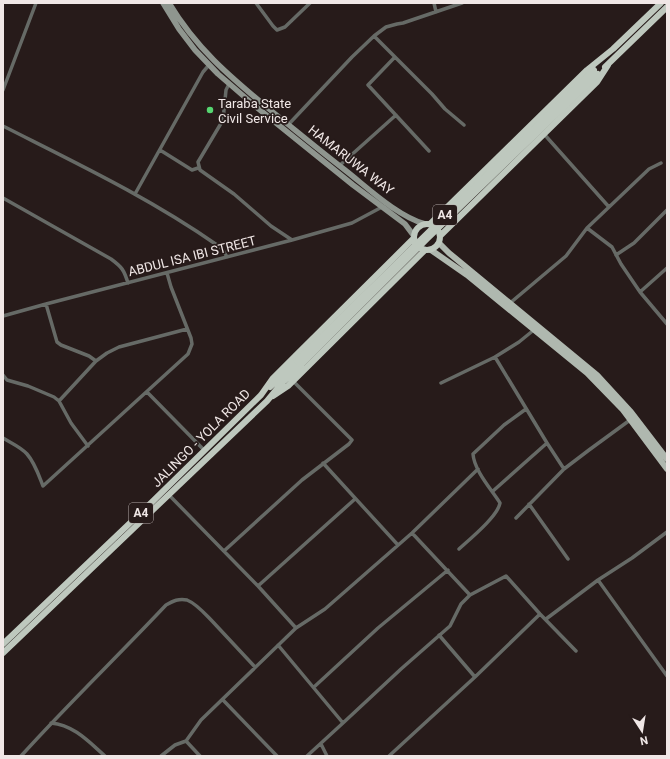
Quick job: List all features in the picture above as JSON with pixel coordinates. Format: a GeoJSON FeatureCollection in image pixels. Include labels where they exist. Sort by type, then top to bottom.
{"type":"FeatureCollection","features":[{"type":"Feature","properties":{"kind":"highway","name":"A4"},"geometry":{"type":"LineString","coordinates":[[414,237],[420,226],[427,224],[587,70],[602,59],[661,3]]}},
{"type":"Feature","properties":{"kind":"highway","name":"A4"},"geometry":{"type":"LineString","coordinates":[[267,400],[277,394],[293,380],[428,250],[436,247],[439,243],[441,235],[597,82],[608,65],[667,7]]}},
{"type":"Feature","properties":{"kind":"highway","name":"A4"},"geometry":{"type":"LineString","coordinates":[[596,72],[602,59]]}},
{"type":"Feature","properties":{"kind":"highway","name":"A4"},"geometry":{"type":"LineString","coordinates":[[261,395],[299,363],[596,72],[608,65]]}},
{"type":"Feature","properties":{"kind":"highway","name":"A4"},"geometry":{"type":"LineString","coordinates":[[427,224],[437,228],[441,235]]}},
{"type":"Feature","properties":{"kind":"highway"},"geometry":{"type":"LineString","coordinates":[[414,237],[418,247],[428,250]]}},
{"type":"Feature","properties":{"kind":"highway","name":"JALINGO - YOLA ROAD"},"geometry":{"type":"LineString","coordinates":[[3,644],[145,509],[261,395],[273,378],[414,237]]}},
{"type":"Feature","properties":{"kind":"highway","name":"A4"},"geometry":{"type":"LineString","coordinates":[[3,653],[267,400],[299,363]]}},
{"type":"Feature","properties":{"kind":"main road"},"geometry":{"type":"LineString","coordinates":[[163,3],[179,29],[195,50],[229,84],[405,224],[414,237]]}},
{"type":"Feature","properties":{"kind":"main road","name":"HAMARUWA WAY"},"geometry":{"type":"LineString","coordinates":[[170,3],[188,32],[228,75],[339,166],[409,219],[427,224]]}},
{"type":"Feature","properties":{"kind":"main road"},"geometry":{"type":"LineString","coordinates":[[439,243],[510,304],[605,391],[666,463]]}},
{"type":"Feature","properties":{"kind":"main road"},"geometry":{"type":"LineString","coordinates":[[428,250],[467,275],[597,375],[631,412],[666,463]]}},
{"type":"Feature","properties":{"kind":"street"},"geometry":{"type":"LineString","coordinates":[[3,90],[36,3]]}},
{"type":"Feature","properties":{"kind":"street"},"geometry":{"type":"LineString","coordinates":[[256,3],[277,30],[285,27],[310,3]]}},
{"type":"Feature","properties":{"kind":"street"},"geometry":{"type":"LineString","coordinates":[[434,3],[436,12]]}},
{"type":"Feature","properties":{"kind":"street"},"geometry":{"type":"LineString","coordinates":[[288,125],[352,57],[386,27],[403,23],[462,3]]}},
{"type":"Feature","properties":{"kind":"street"},"geometry":{"type":"LineString","coordinates":[[374,36],[445,109],[464,125]]}},
{"type":"Feature","properties":{"kind":"street"},"geometry":{"type":"LineString","coordinates":[[394,58],[368,85],[429,151]]}},
{"type":"Feature","properties":{"kind":"street"},"geometry":{"type":"LineString","coordinates":[[134,194],[203,72],[209,65]]}},
{"type":"Feature","properties":{"kind":"street"},"geometry":{"type":"LineString","coordinates":[[229,84],[226,90],[223,120],[198,162],[198,168],[212,180],[234,194],[271,226],[292,240]]}},
{"type":"Feature","properties":{"kind":"street"},"geometry":{"type":"LineString","coordinates":[[339,166],[396,115]]}},
{"type":"Feature","properties":{"kind":"street"},"geometry":{"type":"LineString","coordinates":[[3,126],[134,194],[201,234],[223,250],[227,257]]}},
{"type":"Feature","properties":{"kind":"street"},"geometry":{"type":"LineString","coordinates":[[544,134],[609,207]]}},
{"type":"Feature","properties":{"kind":"street"},"geometry":{"type":"LineString","coordinates":[[160,150],[192,170],[198,168]]}},
{"type":"Feature","properties":{"kind":"street"},"geometry":{"type":"LineString","coordinates":[[510,304],[566,256],[587,228],[649,169],[661,163]]}},
{"type":"Feature","properties":{"kind":"street"},"geometry":{"type":"LineString","coordinates":[[3,198],[111,259],[121,266],[128,283]]}},
{"type":"Feature","properties":{"kind":"street","name":"ABDUL ISA IBI STREET"},"geometry":{"type":"LineString","coordinates":[[3,316],[352,223],[382,207]]}},
{"type":"Feature","properties":{"kind":"street"},"geometry":{"type":"LineString","coordinates":[[616,255],[634,243],[667,210]]}},
{"type":"Feature","properties":{"kind":"street"},"geometry":{"type":"LineString","coordinates":[[587,228],[612,247],[640,292],[667,324]]}},
{"type":"Feature","properties":{"kind":"street"},"geometry":{"type":"LineString","coordinates":[[640,292],[667,268]]}},
{"type":"Feature","properties":{"kind":"street"},"geometry":{"type":"LineString","coordinates":[[3,438],[27,454],[35,467],[43,486],[188,354],[192,344],[188,329],[167,273]]}},
{"type":"Feature","properties":{"kind":"street"},"geometry":{"type":"LineString","coordinates":[[46,304],[57,342],[96,361]]}},
{"type":"Feature","properties":{"kind":"street"},"geometry":{"type":"LineString","coordinates":[[59,401],[96,361],[107,353],[119,347],[188,329]]}},
{"type":"Feature","properties":{"kind":"street"},"geometry":{"type":"LineString","coordinates":[[441,383],[495,357],[536,329]]}},
{"type":"Feature","properties":{"kind":"street"},"geometry":{"type":"LineString","coordinates":[[495,357],[547,444],[564,469]]}},
{"type":"Feature","properties":{"kind":"street"},"geometry":{"type":"LineString","coordinates":[[3,375],[7,380],[28,386],[54,397],[59,401],[71,423],[88,446]]}},
{"type":"Feature","properties":{"kind":"street"},"geometry":{"type":"LineString","coordinates":[[224,551],[302,480],[349,444],[352,440],[293,380]]}},
{"type":"Feature","properties":{"kind":"street"},"geometry":{"type":"LineString","coordinates":[[147,392],[204,450]]}},
{"type":"Feature","properties":{"kind":"street"},"geometry":{"type":"LineString","coordinates":[[459,549],[484,526],[499,508],[500,503],[473,460],[473,454],[504,425],[526,409]]}},
{"type":"Feature","properties":{"kind":"street"},"geometry":{"type":"LineString","coordinates":[[516,518],[564,469],[630,420]]}},
{"type":"Feature","properties":{"kind":"street"},"geometry":{"type":"LineString","coordinates":[[493,492],[547,444]]}},
{"type":"Feature","properties":{"kind":"street"},"geometry":{"type":"LineString","coordinates":[[323,463],[398,545]]}},
{"type":"Feature","properties":{"kind":"street"},"geometry":{"type":"LineString","coordinates":[[161,756],[175,745],[186,740],[201,720],[296,628],[325,609],[412,533],[478,469]]}},
{"type":"Feature","properties":{"kind":"street"},"geometry":{"type":"LineString","coordinates":[[169,495],[258,586],[296,628]]}},
{"type":"Feature","properties":{"kind":"street"},"geometry":{"type":"LineString","coordinates":[[258,586],[355,499]]}},
{"type":"Feature","properties":{"kind":"street"},"geometry":{"type":"LineString","coordinates":[[529,504],[568,559]]}},
{"type":"Feature","properties":{"kind":"street"},"geometry":{"type":"LineString","coordinates":[[546,619],[598,580],[632,558],[667,532]]}},
{"type":"Feature","properties":{"kind":"street"},"geometry":{"type":"LineString","coordinates":[[412,533],[470,595]]}},
{"type":"Feature","properties":{"kind":"street"},"geometry":{"type":"LineString","coordinates":[[314,687],[378,628],[448,570]]}},
{"type":"Feature","properties":{"kind":"street"},"geometry":{"type":"LineString","coordinates":[[307,756],[450,626],[461,604],[470,595],[506,576],[576,651]]}},
{"type":"Feature","properties":{"kind":"street"},"geometry":{"type":"LineString","coordinates":[[598,580],[667,676]]}},
{"type":"Feature","properties":{"kind":"street"},"geometry":{"type":"LineString","coordinates":[[21,756],[51,723],[113,662],[166,605],[174,600],[182,599],[196,606],[255,667]]}},
{"type":"Feature","properties":{"kind":"street"},"geometry":{"type":"LineString","coordinates":[[389,756],[540,614]]}},
{"type":"Feature","properties":{"kind":"street"},"geometry":{"type":"LineString","coordinates":[[439,635],[475,676]]}},
{"type":"Feature","properties":{"kind":"street"},"geometry":{"type":"LineString","coordinates":[[278,645],[343,724]]}},
{"type":"Feature","properties":{"kind":"street"},"geometry":{"type":"LineString","coordinates":[[223,700],[277,756]]}},
{"type":"Feature","properties":{"kind":"street"},"geometry":{"type":"LineString","coordinates":[[51,723],[63,724],[73,729],[105,756]]}},
{"type":"Feature","properties":{"kind":"street"},"geometry":{"type":"LineString","coordinates":[[186,740],[200,756]]}},
{"type":"Feature","properties":{"kind":"street"},"geometry":{"type":"LineString","coordinates":[[321,744],[328,756]]}},
{"type":"Feature","properties":{"kind":"place","name":"Taraba State Civil Service"},"geometry":{"type":"Point","coordinates":[210,110]}}]}
